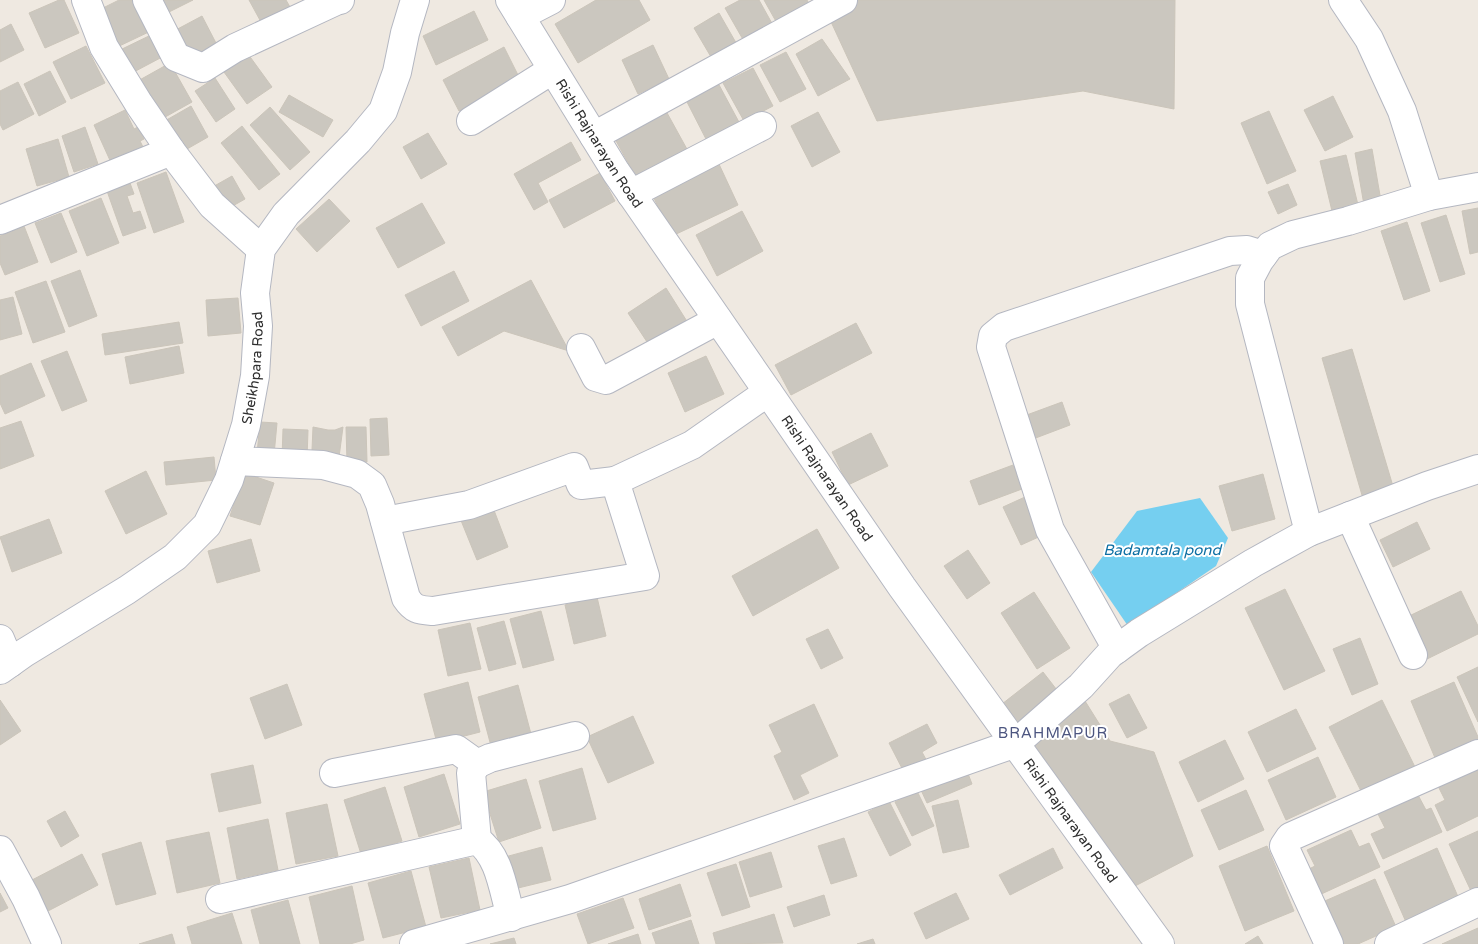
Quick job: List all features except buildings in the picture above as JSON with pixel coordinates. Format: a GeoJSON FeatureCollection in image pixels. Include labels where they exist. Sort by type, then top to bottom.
{"type":"FeatureCollection","features":[{"type":"Feature","properties":{"kind":"street"},"geometry":{"type":"LineString","coordinates":[[86,0],[104,47],[171,151],[212,205],[262,249]]}},
{"type":"Feature","properties":{"kind":"street"},"geometry":{"type":"LineString","coordinates":[[147,0],[176,57],[202,68],[236,48],[340,0]]}},
{"type":"Feature","properties":{"kind":"street","name":"Sheikhpara Road"},"geometry":{"type":"LineString","coordinates":[[3,657],[127,590],[175,557],[207,525],[229,480],[246,425],[255,376],[258,326],[255,293],[262,249],[286,214],[358,141],[383,111],[397,72],[405,33],[415,0]]}},
{"type":"Feature","properties":{"kind":"street"},"geometry":{"type":"LineString","coordinates":[[515,8],[551,0]]}},
{"type":"Feature","properties":{"kind":"street"},"geometry":{"type":"LineString","coordinates":[[594,136],[843,0]]}},
{"type":"Feature","properties":{"kind":"street"},"geometry":{"type":"LineString","coordinates":[[1343,0],[1369,39],[1402,111],[1430,196]]}},
{"type":"Feature","properties":{"kind":"street","name":"Rishi Rajnarayan Road"},"geometry":{"type":"LineString","coordinates":[[515,8],[594,136],[718,320],[902,587],[1160,944]]}},
{"type":"Feature","properties":{"kind":"street"},"geometry":{"type":"LineString","coordinates":[[471,121],[552,70]]}},
{"type":"Feature","properties":{"kind":"street"},"geometry":{"type":"LineString","coordinates":[[632,194],[762,126]]}},
{"type":"Feature","properties":{"kind":"street"},"geometry":{"type":"LineString","coordinates":[[0,220],[171,151]]}},
{"type":"Feature","properties":{"kind":"street"},"geometry":{"type":"LineString","coordinates":[[1309,532],[1250,304],[1250,278],[1270,246],[1293,235],[1348,221],[1430,196],[1478,187]]}},
{"type":"Feature","properties":{"kind":"street"},"geometry":{"type":"LineString","coordinates":[[1117,649],[1050,530],[991,347],[994,336],[1004,327],[1230,251],[1247,250],[1264,255]]}},
{"type":"Feature","properties":{"kind":"street"},"geometry":{"type":"LineString","coordinates":[[581,348],[596,377],[606,380],[718,320]]}},
{"type":"Feature","properties":{"kind":"street"},"geometry":{"type":"LineString","coordinates":[[385,521],[468,505],[574,467],[581,485],[615,481],[692,445],[768,392]]}},
{"type":"Feature","properties":{"kind":"street"},"geometry":{"type":"LineString","coordinates":[[235,461],[323,465],[357,474],[372,485],[385,521],[406,598],[411,606],[419,610],[432,611],[645,576],[615,481]]}},
{"type":"Feature","properties":{"kind":"street"},"geometry":{"type":"LineString","coordinates":[[423,943],[580,896],[1016,743],[1081,686],[1110,654],[1147,628],[1253,564],[1309,532],[1427,486],[1478,469]]}},
{"type":"Feature","properties":{"kind":"street"},"geometry":{"type":"LineString","coordinates":[[1350,516],[1414,654]]}},
{"type":"Feature","properties":{"kind":"street"},"geometry":{"type":"LineString","coordinates":[[477,840],[471,773],[477,764],[490,758],[576,736]]}},
{"type":"Feature","properties":{"kind":"street"},"geometry":{"type":"LineString","coordinates":[[334,773],[456,749],[477,764]]}},
{"type":"Feature","properties":{"kind":"street"},"geometry":{"type":"LineString","coordinates":[[1329,944],[1284,846],[1290,837],[1478,754]]}},
{"type":"Feature","properties":{"kind":"street"},"geometry":{"type":"LineString","coordinates":[[220,899],[477,840],[486,846],[493,856],[511,916]]}},
{"type":"Feature","properties":{"kind":"street"},"geometry":{"type":"LineString","coordinates":[[0,850],[26,898],[47,944]]}},
{"type":"Feature","properties":{"kind":"street"},"geometry":{"type":"LineString","coordinates":[[1389,944],[1478,902]]}},
{"type":"Feature","properties":{"kind":"water","name":"Badamtala pond"},"geometry":{"type":"Polygon","coordinates":[[[1200,498],[1228,538],[1216,566],[1128,626],[1091,572],[1137,511],[1200,498]]]}},
{"type":"Feature","properties":{"kind":"district","name":"BRAHMAPUR"},"geometry":{"type":"Point","coordinates":[1053,733]}}]}
